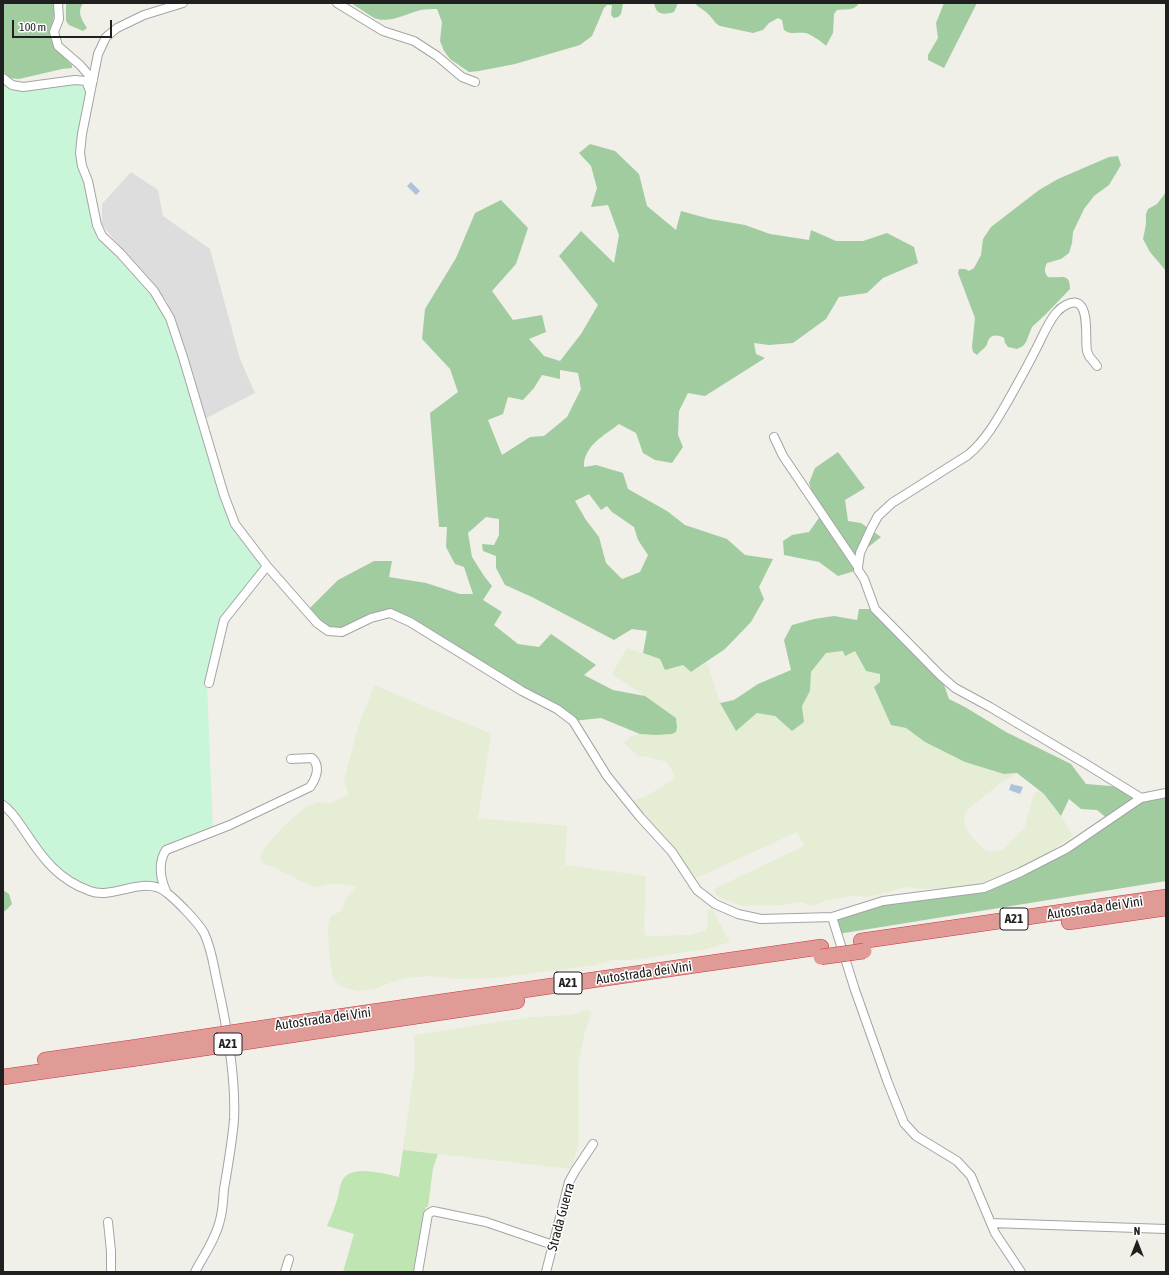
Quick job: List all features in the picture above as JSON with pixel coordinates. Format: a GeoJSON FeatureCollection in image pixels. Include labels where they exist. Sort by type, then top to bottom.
{"type":"FeatureCollection","features":[{"type":"Feature","properties":{"kind":"highway","name":"Autostrada dei Vini"},"geometry":{"type":"LineString","coordinates":[[863,946],[1166,897]]}},
{"type":"Feature","properties":{"kind":"highway","name":"Autostrada dei Vini"},"geometry":{"type":"LineString","coordinates":[[3,1077],[137,1053],[317,1025],[863,946],[1166,908]]}},
{"type":"Feature","properties":{"kind":"highway","name":"Autostrada dei Vini"},"geometry":{"type":"LineString","coordinates":[[3,1066],[137,1053]]}},
{"type":"Feature","properties":{"kind":"street"},"geometry":{"type":"LineString","coordinates":[[58,3],[59,19],[54,32],[58,46],[80,65],[92,80]]}},
{"type":"Feature","properties":{"kind":"street"},"geometry":{"type":"LineString","coordinates":[[183,3],[144,15],[117,28],[106,37],[98,54],[92,80],[80,153],[82,166],[88,181],[97,225],[102,236],[120,253],[154,291],[170,318],[224,495],[235,524],[267,566],[317,623],[328,631],[342,632],[371,618],[390,613],[410,622],[522,691],[557,708],[573,721],[607,776],[640,817],[672,852],[697,890],[715,904],[738,914],[761,919],[832,917],[883,901],[984,888],[1066,849],[1141,798],[1166,793]]}},
{"type":"Feature","properties":{"kind":"street"},"geometry":{"type":"LineString","coordinates":[[337,3],[383,31],[414,41],[437,56],[462,77],[475,82]]}},
{"type":"Feature","properties":{"kind":"street"},"geometry":{"type":"LineString","coordinates":[[3,78],[12,85],[23,87],[75,80],[86,81],[90,91]]}},
{"type":"Feature","properties":{"kind":"street"},"geometry":{"type":"LineString","coordinates":[[1097,366],[1087,351],[1085,311],[1075,302],[1060,308],[1050,320],[1027,368],[989,433],[968,455],[892,504],[878,516],[863,544],[858,558],[858,570],[864,579],[875,609],[941,676],[955,688],[990,707],[1141,798]]}},
{"type":"Feature","properties":{"kind":"street"},"geometry":{"type":"LineString","coordinates":[[774,437],[783,456],[858,566]]}},
{"type":"Feature","properties":{"kind":"street"},"geometry":{"type":"LineString","coordinates":[[209,683],[224,620],[267,566]]}},
{"type":"Feature","properties":{"kind":"street"},"geometry":{"type":"LineString","coordinates":[[195,1272],[213,1240],[220,1220],[234,1120],[233,1087],[224,1014],[209,944],[203,931],[166,892],[161,881],[163,855],[166,850],[230,825],[310,787],[316,778],[317,771],[315,761],[312,758],[291,759]]}},
{"type":"Feature","properties":{"kind":"street"},"geometry":{"type":"LineString","coordinates":[[3,805],[10,810],[52,869],[68,881],[90,892],[99,893],[143,886],[154,886],[166,892]]}},
{"type":"Feature","properties":{"kind":"street"},"geometry":{"type":"LineString","coordinates":[[832,917],[855,990],[904,1123],[916,1136],[957,1161],[971,1176],[995,1233],[1021,1272]]}},
{"type":"Feature","properties":{"kind":"street","name":"Strada Guerra"},"geometry":{"type":"LineString","coordinates":[[546,1272],[569,1182],[593,1144]]}},
{"type":"Feature","properties":{"kind":"street"},"geometry":{"type":"LineString","coordinates":[[418,1272],[428,1214],[433,1211],[486,1222],[553,1245]]}},
{"type":"Feature","properties":{"kind":"street"},"geometry":{"type":"LineString","coordinates":[[108,1222],[111,1250],[110,1272]]}},
{"type":"Feature","properties":{"kind":"street"},"geometry":{"type":"LineString","coordinates":[[991,1223],[1166,1229]]}},
{"type":"Feature","properties":{"kind":"street"},"geometry":{"type":"LineString","coordinates":[[285,1272],[289,1259]]}},
{"type":"Feature","properties":{"kind":"shaded area"},"geometry":{"type":"Polygon","coordinates":[[[131,172],[158,190],[163,216],[210,249],[240,359],[255,393],[183,430],[136,338],[168,303],[102,225],[102,204],[131,172]]]}},
{"type":"Feature","properties":{"kind":"green space"},"geometry":{"type":"Polygon","coordinates":[[[3,3],[54,3],[55,10],[52,30],[53,42],[58,51],[72,65],[72,68],[19,79],[9,78],[3,71],[3,3]]]}},
{"type":"Feature","properties":{"kind":"green space"},"geometry":{"type":"Polygon","coordinates":[[[66,3],[83,3],[80,9],[80,16],[87,28],[83,31],[69,25],[66,21],[66,3]]]}},
{"type":"Feature","properties":{"kind":"green space"},"geometry":{"type":"Polygon","coordinates":[[[351,3],[624,3],[621,14],[614,18],[611,15],[612,5],[607,5],[604,8],[592,36],[580,45],[515,64],[469,72],[450,59],[444,51],[440,41],[442,22],[437,9],[421,10],[398,18],[380,20],[374,18],[351,3]]]}},
{"type":"Feature","properties":{"kind":"green space"},"geometry":{"type":"Polygon","coordinates":[[[654,3],[678,3],[674,12],[663,14],[656,10],[654,3]]]}},
{"type":"Feature","properties":{"kind":"green space"},"geometry":{"type":"Polygon","coordinates":[[[695,3],[859,3],[857,6],[852,8],[837,10],[834,14],[833,33],[826,46],[807,33],[786,32],[784,30],[782,20],[778,18],[769,23],[763,30],[753,33],[720,26],[695,3]]]}},
{"type":"Feature","properties":{"kind":"green space"},"geometry":{"type":"Polygon","coordinates":[[[944,3],[977,3],[944,68],[928,60],[928,55],[938,38],[936,23],[944,3]]]}},
{"type":"Feature","properties":{"kind":"green space"},"geometry":{"type":"Polygon","coordinates":[[[3,78],[12,85],[86,81],[90,91],[80,153],[97,225],[154,291],[170,318],[235,524],[267,566],[224,620],[207,687],[213,830],[165,848],[159,882],[154,886],[99,893],[68,881],[3,805],[3,78]]]}},
{"type":"Feature","properties":{"kind":"green space"},"geometry":{"type":"Polygon","coordinates":[[[590,144],[615,151],[639,174],[647,206],[676,230],[681,211],[710,219],[745,225],[770,234],[809,240],[811,230],[836,241],[863,241],[887,233],[914,247],[918,263],[883,278],[867,293],[839,297],[826,319],[793,343],[769,345],[754,343],[756,354],[765,358],[705,396],[688,393],[679,411],[678,435],[683,447],[672,463],[655,460],[643,453],[636,433],[619,424],[596,442],[587,453],[584,467],[596,465],[623,473],[628,489],[667,511],[685,525],[727,539],[745,555],[773,559],[759,587],[764,599],[751,622],[725,649],[691,672],[683,665],[665,670],[660,659],[643,653],[647,631],[632,629],[614,640],[532,597],[505,585],[496,568],[496,556],[483,551],[482,544],[494,545],[499,535],[499,519],[486,517],[468,533],[472,557],[492,586],[483,600],[502,612],[494,625],[518,644],[539,647],[551,634],[596,665],[584,675],[613,690],[645,696],[676,718],[676,732],[672,734],[640,734],[601,718],[573,721],[390,613],[359,624],[328,631],[307,611],[338,580],[374,561],[392,561],[389,577],[426,583],[460,594],[473,594],[464,567],[455,564],[446,547],[447,527],[439,527],[430,413],[458,392],[450,369],[422,339],[425,309],[456,258],[475,213],[501,200],[528,228],[516,264],[492,291],[513,320],[542,315],[546,332],[529,339],[544,356],[560,361],[581,334],[598,305],[559,256],[581,231],[614,263],[619,235],[608,205],[591,207],[597,188],[591,166],[579,153],[590,144]],[[560,370],[560,379],[542,375],[534,388],[523,400],[508,397],[503,414],[488,420],[502,455],[530,437],[544,436],[567,417],[581,389],[578,373],[560,370]],[[589,494],[575,501],[586,520],[599,537],[606,563],[622,579],[640,572],[648,555],[638,540],[634,527],[612,512],[607,506],[601,510],[589,494]]]}},
{"type":"Feature","properties":{"kind":"green space"},"geometry":{"type":"Polygon","coordinates":[[[1118,156],[1121,165],[1109,185],[1094,196],[1084,209],[1073,232],[1069,253],[1061,259],[1047,263],[1045,267],[1045,272],[1048,277],[1066,278],[1070,283],[1070,289],[1032,327],[1023,346],[1017,349],[1008,347],[1004,338],[994,336],[990,337],[987,345],[977,355],[973,352],[972,347],[975,318],[958,273],[959,269],[969,271],[974,268],[981,255],[983,239],[991,227],[1039,190],[1058,179],[1109,157],[1118,156]]]}},
{"type":"Feature","properties":{"kind":"green space"},"geometry":{"type":"Polygon","coordinates":[[[1166,192],[1166,271],[1150,252],[1143,239],[1148,209],[1157,204],[1166,192]]]}},
{"type":"Feature","properties":{"kind":"green space"},"geometry":{"type":"Polygon","coordinates":[[[838,452],[865,488],[845,500],[848,521],[861,523],[881,537],[857,556],[858,570],[838,576],[819,562],[784,555],[783,541],[792,535],[809,532],[821,515],[809,483],[815,468],[838,452]]]}},
{"type":"Feature","properties":{"kind":"green space"},"geometry":{"type":"Polygon","coordinates":[[[859,609],[875,609],[941,676],[949,699],[1006,732],[1071,764],[1086,784],[1122,787],[1141,798],[1166,793],[1166,881],[838,934],[832,917],[883,901],[984,888],[1066,849],[1109,820],[1097,810],[1081,809],[1069,799],[1061,816],[1044,794],[1017,773],[1004,774],[965,762],[925,742],[906,728],[891,725],[874,687],[880,682],[880,674],[866,671],[855,651],[845,656],[843,651],[826,653],[811,672],[810,691],[802,706],[804,722],[792,731],[775,716],[757,713],[736,731],[720,703],[734,700],[758,684],[791,670],[784,640],[792,625],[814,619],[834,616],[857,620],[859,609]]]}},
{"type":"Feature","properties":{"kind":"green space"},"geometry":{"type":"Polygon","coordinates":[[[627,648],[660,659],[665,670],[683,665],[692,672],[707,662],[720,703],[736,730],[757,713],[775,716],[792,731],[804,722],[802,706],[810,691],[811,672],[826,653],[855,651],[866,671],[880,673],[880,682],[891,725],[906,728],[925,742],[1004,774],[1017,773],[1002,782],[967,810],[964,820],[965,825],[970,835],[985,850],[991,852],[1002,850],[1024,829],[1034,794],[1037,791],[1044,794],[1061,816],[1073,836],[1031,864],[998,879],[981,884],[925,889],[905,887],[866,897],[856,895],[825,901],[811,906],[802,902],[797,902],[783,905],[743,906],[718,897],[714,889],[804,846],[797,832],[696,878],[662,835],[632,801],[647,796],[669,782],[673,779],[674,774],[667,762],[638,756],[624,743],[630,737],[640,734],[672,734],[676,732],[677,727],[676,718],[612,674],[627,648]]]}},
{"type":"Feature","properties":{"kind":"green space"},"geometry":{"type":"Polygon","coordinates":[[[374,685],[491,734],[478,818],[567,826],[565,865],[646,876],[644,933],[647,936],[690,935],[705,931],[708,924],[707,911],[711,908],[730,942],[707,949],[632,960],[613,960],[595,965],[496,978],[457,979],[430,976],[408,978],[377,988],[358,991],[342,987],[333,979],[329,953],[328,927],[330,917],[341,911],[347,897],[357,887],[334,883],[317,887],[273,867],[265,865],[260,858],[265,847],[287,823],[309,805],[320,802],[334,802],[348,794],[344,780],[358,727],[374,685]]]}},
{"type":"Feature","properties":{"kind":"green space"},"geometry":{"type":"Polygon","coordinates":[[[3,890],[9,894],[12,904],[5,911],[3,911],[3,890]]]}},
{"type":"Feature","properties":{"kind":"green space"},"geometry":{"type":"Polygon","coordinates":[[[587,1010],[590,1011],[591,1014],[584,1035],[578,1066],[579,1140],[572,1169],[403,1150],[415,1063],[414,1035],[532,1017],[573,1015],[587,1010]]]}},
{"type":"Feature","properties":{"kind":"green space"},"geometry":{"type":"Polygon","coordinates":[[[403,1150],[438,1154],[433,1168],[428,1207],[426,1207],[416,1272],[343,1272],[354,1234],[327,1226],[337,1201],[342,1181],[348,1174],[361,1171],[378,1172],[399,1177],[403,1150]]]}},
{"type":"Feature","properties":{"kind":"water"},"geometry":{"type":"Polygon","coordinates":[[[411,182],[420,191],[416,195],[407,186],[411,182]]]}},
{"type":"Feature","properties":{"kind":"water"},"geometry":{"type":"Polygon","coordinates":[[[1011,784],[1023,787],[1020,794],[1009,790],[1011,784]]]}}]}
